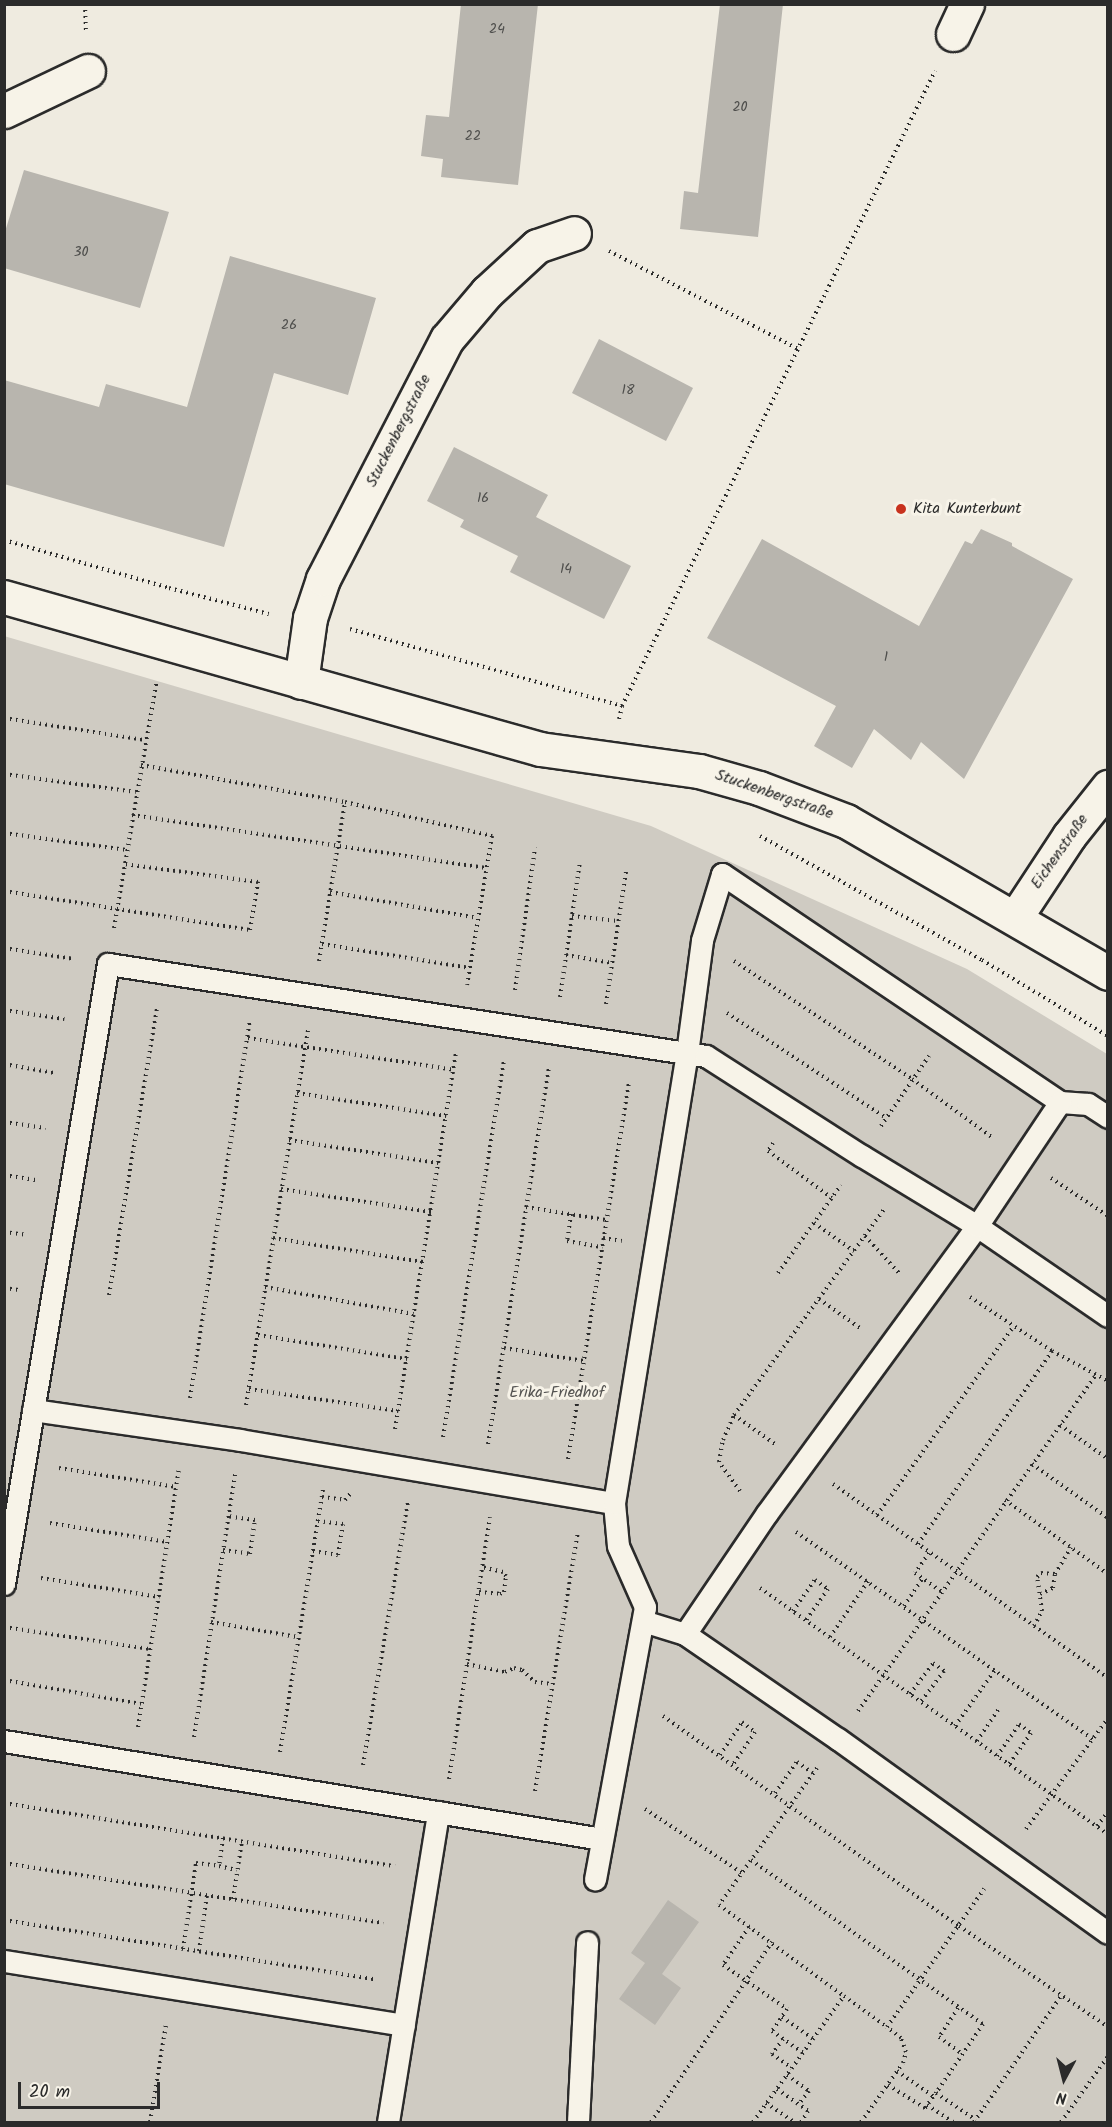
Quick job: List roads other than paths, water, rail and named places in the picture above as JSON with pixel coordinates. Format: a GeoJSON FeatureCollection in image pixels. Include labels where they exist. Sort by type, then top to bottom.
{"type":"FeatureCollection","features":[{"type":"Feature","properties":{"kind":"street"},"geometry":{"type":"LineString","coordinates":[[953,34],[967,4]]}},
{"type":"Feature","properties":{"kind":"street"},"geometry":{"type":"LineString","coordinates":[[4,111],[88,71]]}},
{"type":"Feature","properties":{"kind":"street","name":"Stuckenbergstraße"},"geometry":{"type":"LineString","coordinates":[[301,682],[310,618],[323,579],[447,339],[487,292],[537,246],[574,233]]}},
{"type":"Feature","properties":{"kind":"street","name":"Stuckenbergstraße"},"geometry":{"type":"LineString","coordinates":[[4,597],[540,749],[699,771],[759,788],[846,821],[1107,973]]}},
{"type":"Feature","properties":{"kind":"street","name":"Eichenstraße"},"geometry":{"type":"LineString","coordinates":[[1015,918],[1069,836],[1107,787]]}},
{"type":"Feature","properties":{"kind":"lane"},"geometry":{"type":"LineString","coordinates":[[595,1879],[645,1607],[618,1546],[614,1503],[687,1053],[702,940],[722,874],[1060,1102],[1088,1104],[1107,1117]]}},
{"type":"Feature","properties":{"kind":"lane"},"geometry":{"type":"LineString","coordinates":[[5,1578],[108,964],[705,1056],[977,1226],[1107,1316]]}},
{"type":"Feature","properties":{"kind":"lane"},"geometry":{"type":"LineString","coordinates":[[685,1634],[767,1513],[977,1226],[1020,1158],[1060,1102]]}},
{"type":"Feature","properties":{"kind":"lane"},"geometry":{"type":"LineString","coordinates":[[33,1410],[240,1440],[614,1503]]}},
{"type":"Feature","properties":{"kind":"lane"},"geometry":{"type":"LineString","coordinates":[[643,1621],[685,1634],[838,1738],[1107,1933]]}},
{"type":"Feature","properties":{"kind":"lane"},"geometry":{"type":"LineString","coordinates":[[4,1741],[602,1839]]}},
{"type":"Feature","properties":{"kind":"lane"},"geometry":{"type":"LineString","coordinates":[[388,2122],[428,1871],[441,1812]]}},
{"type":"Feature","properties":{"kind":"lane"},"geometry":{"type":"LineString","coordinates":[[578,2122],[587,1942]]}},
{"type":"Feature","properties":{"kind":"lane"},"geometry":{"type":"LineString","coordinates":[[4,1961],[404,2025]]}},
{"type":"Feature","properties":{"kind":"place","name":"Kita Kunterbunt"},"geometry":{"type":"Point","coordinates":[901,509]}},
{"type":"Feature","properties":{"kind":"park label","name":"Erika-Friedhof"},"geometry":{"type":"Point","coordinates":[557,1393]}}]}
